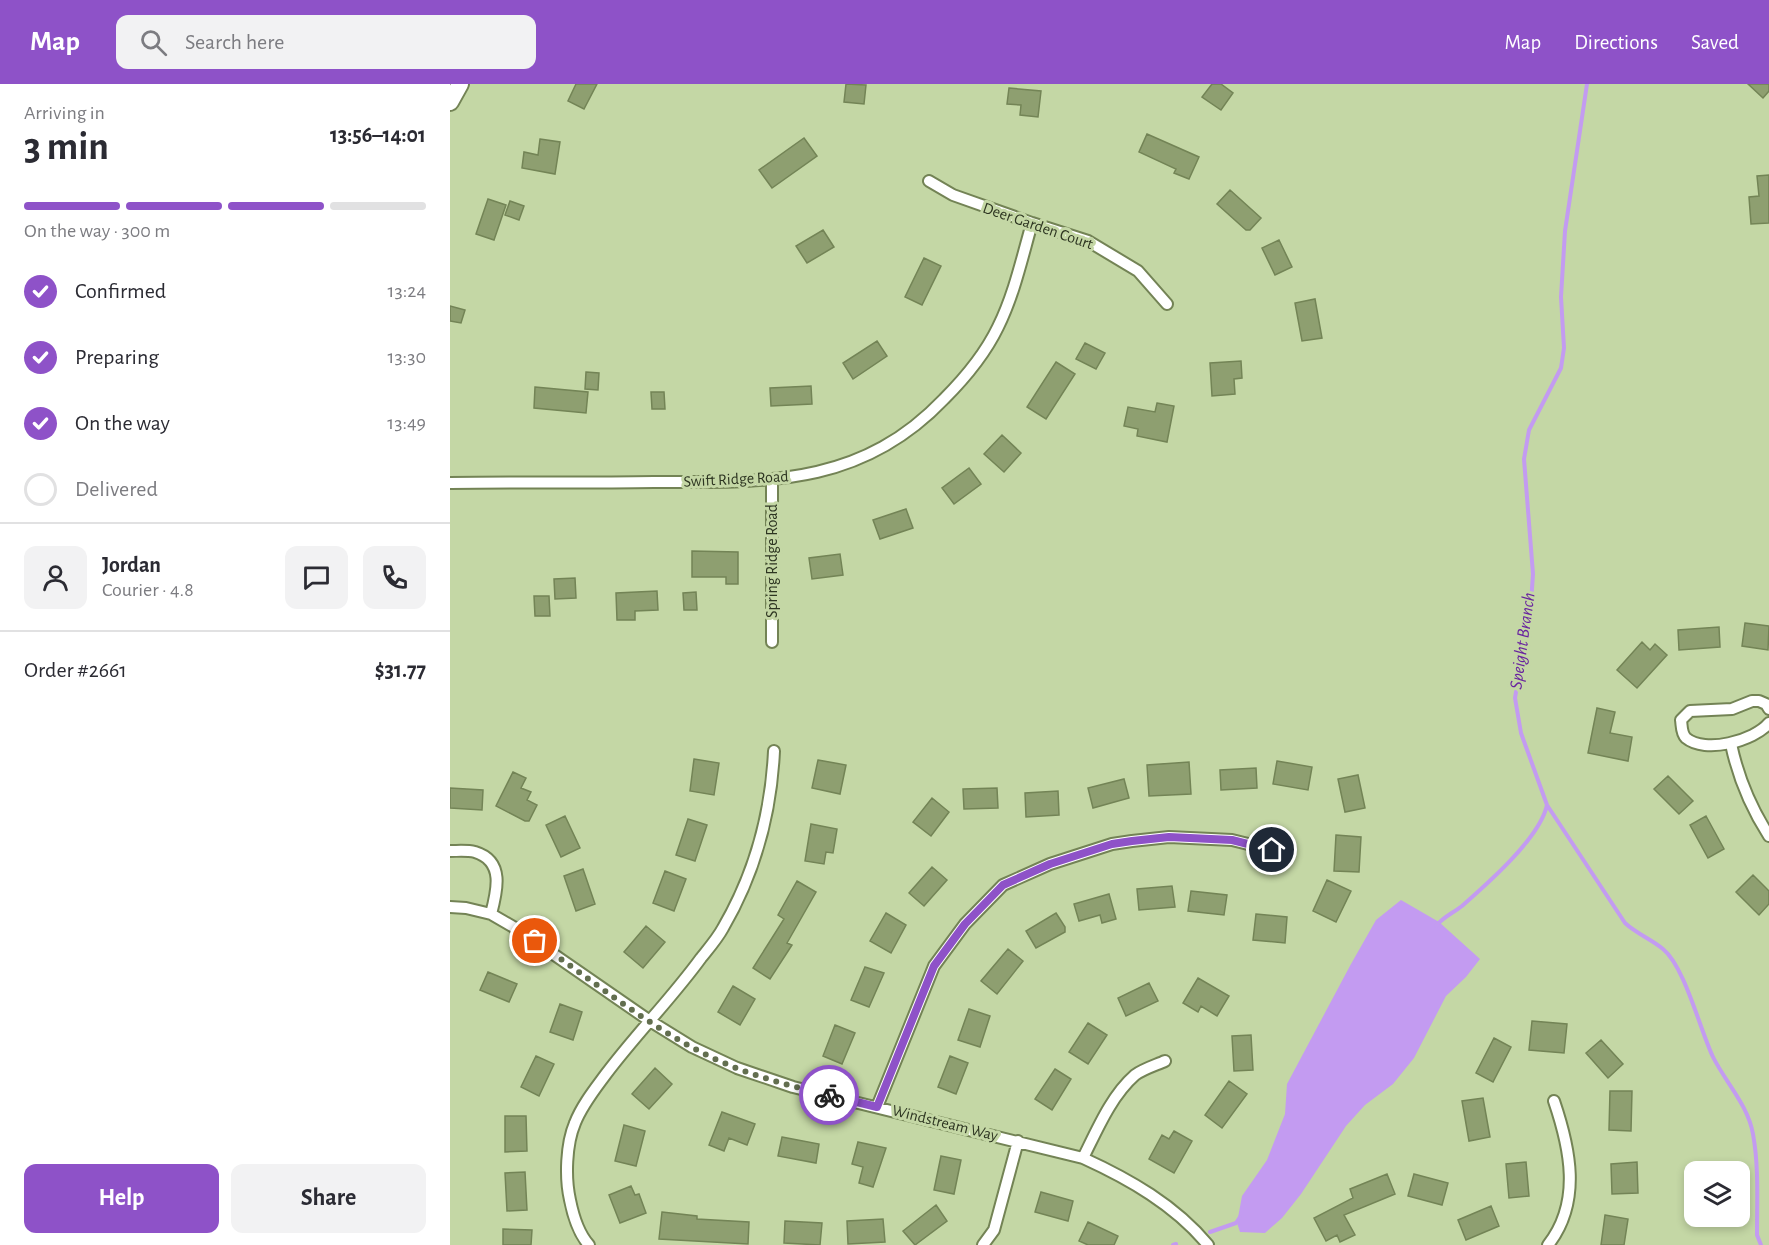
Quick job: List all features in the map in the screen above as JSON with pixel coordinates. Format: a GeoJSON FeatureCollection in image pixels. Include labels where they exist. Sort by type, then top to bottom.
{"type":"FeatureCollection","features":[{"type":"Feature","properties":{"kind":"main road"},"geometry":{"type":"LineString","coordinates":[[450,102],[457,85]]}},
{"type":"Feature","properties":{"kind":"street","name":"Deer Garden Court"},"geometry":{"type":"LineString","coordinates":[[929,181],[953,195],[1032,224],[1088,241],[1138,271],[1167,304]]}},
{"type":"Feature","properties":{"kind":"street","name":"Swift Ridge Road"},"geometry":{"type":"LineString","coordinates":[[450,483],[772,480],[808,475],[859,459],[881,449],[924,420],[963,380],[998,327],[1011,297],[1032,224]]}},
{"type":"Feature","properties":{"kind":"street","name":"Spring Ridge Road"},"geometry":{"type":"LineString","coordinates":[[772,480],[772,642]]}},
{"type":"Feature","properties":{"kind":"street"},"geometry":{"type":"LineString","coordinates":[[1769,709],[1760,701],[1752,701],[1732,709],[1690,711],[1682,720],[1682,732],[1686,739],[1702,743],[1731,744],[1757,735],[1769,723]]}},
{"type":"Feature","properties":{"kind":"street"},"geometry":{"type":"LineString","coordinates":[[1731,744],[1745,791],[1769,837]]}},
{"type":"Feature","properties":{"kind":"street"},"geometry":{"type":"LineString","coordinates":[[589,1245],[573,1215],[568,1193],[567,1166],[574,1125],[591,1094],[722,930],[740,897],[755,860],[765,826],[774,751]]}},
{"type":"Feature","properties":{"kind":"street"},"geometry":{"type":"LineString","coordinates":[[877,1107],[934,966],[965,924],[1003,885],[1050,864],[1112,844],[1132,841],[1169,837],[1232,840],[1272,850]]}},
{"type":"Feature","properties":{"kind":"street"},"geometry":{"type":"LineString","coordinates":[[450,851],[474,851],[493,863],[498,886],[491,914]]}},
{"type":"Feature","properties":{"kind":"street","name":"Windstream Way"},"geometry":{"type":"LineString","coordinates":[[450,907],[491,914],[571,965],[650,1021],[693,1047],[737,1068],[793,1087],[1083,1158],[1119,1174],[1152,1195],[1208,1245]]}},
{"type":"Feature","properties":{"kind":"street"},"geometry":{"type":"LineString","coordinates":[[1083,1158],[1108,1108],[1123,1089],[1137,1074],[1165,1061]]}},
{"type":"Feature","properties":{"kind":"street"},"geometry":{"type":"LineString","coordinates":[[1548,1245],[1560,1226],[1570,1176],[1564,1131],[1554,1101]]}},
{"type":"Feature","properties":{"kind":"street"},"geometry":{"type":"LineString","coordinates":[[983,1245],[994,1230],[1018,1141]]}},
{"type":"Feature","properties":{"kind":"shaded area"},"geometry":{"type":"Polygon","coordinates":[[[1401,900],[1439,922],[1480,959],[1466,977],[1446,996],[1414,1058],[1393,1084],[1365,1105],[1346,1126],[1301,1194],[1282,1218],[1265,1233],[1240,1232],[1237,1223],[1242,1196],[1267,1160],[1285,1114],[1287,1084],[1376,920],[1401,900]]]}},
{"type":"Feature","properties":{"kind":"building"},"geometry":{"type":"Polygon","coordinates":[[[576,84],[597,84],[584,109],[568,101],[576,84]]]}},
{"type":"Feature","properties":{"kind":"building"},"geometry":{"type":"Polygon","coordinates":[[[846,84],[866,85],[864,104],[844,102],[846,84]]]}},
{"type":"Feature","properties":{"kind":"building"},"geometry":{"type":"Polygon","coordinates":[[[1212,84],[1221,84],[1233,93],[1221,110],[1202,97],[1212,84]]]}},
{"type":"Feature","properties":{"kind":"building"},"geometry":{"type":"Polygon","coordinates":[[[1748,84],[1769,84],[1769,91],[1763,98],[1748,84]]]}},
{"type":"Feature","properties":{"kind":"building"},"geometry":{"type":"Polygon","coordinates":[[[1009,88],[1041,91],[1038,117],[1020,115],[1021,105],[1007,104],[1009,88]]]}},
{"type":"Feature","properties":{"kind":"building"},"geometry":{"type":"Polygon","coordinates":[[[1147,134],[1199,157],[1189,179],[1174,173],[1176,169],[1139,152],[1147,134]]]}},
{"type":"Feature","properties":{"kind":"building"},"geometry":{"type":"Polygon","coordinates":[[[804,138],[817,156],[772,188],[759,170],[804,138]]]}},
{"type":"Feature","properties":{"kind":"building"},"geometry":{"type":"Polygon","coordinates":[[[540,139],[560,142],[555,174],[522,168],[524,152],[538,155],[540,139]]]}},
{"type":"Feature","properties":{"kind":"building"},"geometry":{"type":"Polygon","coordinates":[[[1769,175],[1769,223],[1751,224],[1749,197],[1759,196],[1757,176],[1769,175]]]}},
{"type":"Feature","properties":{"kind":"building"},"geometry":{"type":"Polygon","coordinates":[[[1230,190],[1261,218],[1250,230],[1246,230],[1217,204],[1230,190]]]}},
{"type":"Feature","properties":{"kind":"building"},"geometry":{"type":"Polygon","coordinates":[[[488,199],[506,205],[494,240],[476,234],[488,199]]]}},
{"type":"Feature","properties":{"kind":"building"},"geometry":{"type":"Polygon","coordinates":[[[510,201],[524,206],[519,220],[505,215],[510,201]]]}},
{"type":"Feature","properties":{"kind":"building"},"geometry":{"type":"Polygon","coordinates":[[[823,230],[834,247],[807,263],[796,246],[823,230]]]}},
{"type":"Feature","properties":{"kind":"building"},"geometry":{"type":"Polygon","coordinates":[[[1279,240],[1292,267],[1275,275],[1262,248],[1279,240]]]}},
{"type":"Feature","properties":{"kind":"building"},"geometry":{"type":"Polygon","coordinates":[[[924,258],[941,266],[922,305],[905,297],[924,258]]]}},
{"type":"Feature","properties":{"kind":"building"},"geometry":{"type":"Polygon","coordinates":[[[1315,299],[1322,338],[1302,341],[1295,303],[1315,299]]]}},
{"type":"Feature","properties":{"kind":"building"},"geometry":{"type":"Polygon","coordinates":[[[450,306],[465,310],[461,323],[450,321],[450,306]]]}},
{"type":"Feature","properties":{"kind":"building"},"geometry":{"type":"Polygon","coordinates":[[[877,341],[887,356],[853,379],[843,363],[877,341]]]}},
{"type":"Feature","properties":{"kind":"building"},"geometry":{"type":"Polygon","coordinates":[[[1085,343],[1105,353],[1096,369],[1076,359],[1085,343]]]}},
{"type":"Feature","properties":{"kind":"building"},"geometry":{"type":"Polygon","coordinates":[[[1241,361],[1242,378],[1234,379],[1235,394],[1212,396],[1210,363],[1241,361]]]}},
{"type":"Feature","properties":{"kind":"building"},"geometry":{"type":"Polygon","coordinates":[[[1056,362],[1075,374],[1046,419],[1027,407],[1056,362]]]}},
{"type":"Feature","properties":{"kind":"building"},"geometry":{"type":"Polygon","coordinates":[[[586,372],[599,373],[598,390],[585,389],[586,372]]]}},
{"type":"Feature","properties":{"kind":"building"},"geometry":{"type":"Polygon","coordinates":[[[811,386],[812,404],[771,406],[770,388],[811,386]]]}},
{"type":"Feature","properties":{"kind":"building"},"geometry":{"type":"Polygon","coordinates":[[[535,387],[588,392],[586,413],[534,408],[535,387]]]}},
{"type":"Feature","properties":{"kind":"building"},"geometry":{"type":"Polygon","coordinates":[[[651,392],[664,392],[665,409],[652,409],[651,392]]]}},
{"type":"Feature","properties":{"kind":"building"},"geometry":{"type":"Polygon","coordinates":[[[1157,403],[1174,406],[1167,442],[1137,436],[1138,429],[1124,426],[1128,407],[1155,412],[1157,403]]]}},
{"type":"Feature","properties":{"kind":"building"},"geometry":{"type":"Polygon","coordinates":[[[1002,435],[1021,453],[1004,472],[984,454],[1002,435]]]}},
{"type":"Feature","properties":{"kind":"building"},"geometry":{"type":"Polygon","coordinates":[[[969,468],[981,484],[954,504],[942,488],[969,468]]]}},
{"type":"Feature","properties":{"kind":"building"},"geometry":{"type":"Polygon","coordinates":[[[906,509],[913,528],[880,539],[873,520],[906,509]]]}},
{"type":"Feature","properties":{"kind":"building"},"geometry":{"type":"Polygon","coordinates":[[[692,551],[738,552],[738,584],[726,584],[726,577],[692,577],[692,551]]]}},
{"type":"Feature","properties":{"kind":"building"},"geometry":{"type":"Polygon","coordinates":[[[840,554],[843,575],[812,579],[809,558],[840,554]]]}},
{"type":"Feature","properties":{"kind":"building"},"geometry":{"type":"Polygon","coordinates":[[[575,578],[576,598],[555,599],[554,579],[575,578]]]}},
{"type":"Feature","properties":{"kind":"building"},"geometry":{"type":"Polygon","coordinates":[[[657,591],[658,610],[635,611],[635,620],[617,620],[616,593],[657,591]]]}},
{"type":"Feature","properties":{"kind":"building"},"geometry":{"type":"Polygon","coordinates":[[[696,592],[697,610],[684,610],[683,593],[696,592]]]}},
{"type":"Feature","properties":{"kind":"building"},"geometry":{"type":"Polygon","coordinates":[[[534,596],[549,596],[550,616],[535,616],[534,596]]]}},
{"type":"Feature","properties":{"kind":"building"},"geometry":{"type":"Polygon","coordinates":[[[1745,623],[1769,626],[1768,650],[1742,646],[1745,623]]]}},
{"type":"Feature","properties":{"kind":"building"},"geometry":{"type":"Polygon","coordinates":[[[1719,627],[1720,647],[1679,650],[1678,630],[1719,627]]]}},
{"type":"Feature","properties":{"kind":"building"},"geometry":{"type":"Polygon","coordinates":[[[1642,642],[1650,650],[1655,644],[1667,655],[1637,688],[1617,670],[1642,642]]]}},
{"type":"Feature","properties":{"kind":"building"},"geometry":{"type":"Polygon","coordinates":[[[1597,708],[1615,712],[1610,733],[1632,737],[1628,761],[1588,753],[1597,708]]]}},
{"type":"Feature","properties":{"kind":"building"},"geometry":{"type":"Polygon","coordinates":[[[694,759],[719,763],[714,795],[690,791],[694,759]]]}},
{"type":"Feature","properties":{"kind":"building"},"geometry":{"type":"Polygon","coordinates":[[[818,760],[846,765],[840,794],[812,788],[818,760]]]}},
{"type":"Feature","properties":{"kind":"building"},"geometry":{"type":"Polygon","coordinates":[[[1277,761],[1312,767],[1308,790],[1273,784],[1277,761]]]}},
{"type":"Feature","properties":{"kind":"building"},"geometry":{"type":"Polygon","coordinates":[[[1189,762],[1191,794],[1149,796],[1147,765],[1189,762]]]}},
{"type":"Feature","properties":{"kind":"building"},"geometry":{"type":"Polygon","coordinates":[[[1256,768],[1257,788],[1221,790],[1220,770],[1256,768]]]}},
{"type":"Feature","properties":{"kind":"building"},"geometry":{"type":"Polygon","coordinates":[[[513,772],[526,778],[521,788],[531,792],[527,800],[537,805],[529,821],[496,806],[513,772]]]}},
{"type":"Feature","properties":{"kind":"building"},"geometry":{"type":"Polygon","coordinates":[[[1358,775],[1365,808],[1345,812],[1338,779],[1358,775]]]}},
{"type":"Feature","properties":{"kind":"building"},"geometry":{"type":"Polygon","coordinates":[[[1668,776],[1693,801],[1679,814],[1654,789],[1668,776]]]}},
{"type":"Feature","properties":{"kind":"building"},"geometry":{"type":"Polygon","coordinates":[[[1124,779],[1129,798],[1093,808],[1088,788],[1124,779]]]}},
{"type":"Feature","properties":{"kind":"building"},"geometry":{"type":"Polygon","coordinates":[[[450,788],[483,790],[482,810],[450,808],[450,788]]]}},
{"type":"Feature","properties":{"kind":"building"},"geometry":{"type":"Polygon","coordinates":[[[997,788],[998,808],[964,809],[963,789],[997,788]]]}},
{"type":"Feature","properties":{"kind":"building"},"geometry":{"type":"Polygon","coordinates":[[[1058,791],[1059,815],[1026,817],[1025,793],[1058,791]]]}},
{"type":"Feature","properties":{"kind":"building"},"geometry":{"type":"Polygon","coordinates":[[[932,798],[949,812],[931,836],[913,822],[932,798]]]}},
{"type":"Feature","properties":{"kind":"building"},"geometry":{"type":"Polygon","coordinates":[[[565,816],[580,848],[561,857],[546,825],[565,816]]]}},
{"type":"Feature","properties":{"kind":"building"},"geometry":{"type":"Polygon","coordinates":[[[1706,816],[1724,849],[1708,858],[1690,825],[1706,816]]]}},
{"type":"Feature","properties":{"kind":"building"},"geometry":{"type":"Polygon","coordinates":[[[688,819],[707,825],[695,861],[676,855],[688,819]]]}},
{"type":"Feature","properties":{"kind":"building"},"geometry":{"type":"Polygon","coordinates":[[[811,824],[837,829],[833,853],[826,852],[824,864],[805,861],[811,824]]]}},
{"type":"Feature","properties":{"kind":"building"},"geometry":{"type":"Polygon","coordinates":[[[1336,835],[1361,837],[1359,872],[1334,871],[1336,835]]]}},
{"type":"Feature","properties":{"kind":"building"},"geometry":{"type":"Polygon","coordinates":[[[932,867],[947,880],[924,906],[909,893],[932,867]]]}},
{"type":"Feature","properties":{"kind":"building"},"geometry":{"type":"Polygon","coordinates":[[[583,869],[595,904],[576,911],[564,876],[583,869]]]}},
{"type":"Feature","properties":{"kind":"building"},"geometry":{"type":"Polygon","coordinates":[[[665,871],[686,879],[674,911],[653,903],[665,871]]]}},
{"type":"Feature","properties":{"kind":"building"},"geometry":{"type":"Polygon","coordinates":[[[1753,875],[1769,891],[1769,904],[1759,915],[1736,892],[1753,875]]]}},
{"type":"Feature","properties":{"kind":"building"},"geometry":{"type":"Polygon","coordinates":[[[1327,880],[1351,891],[1336,922],[1313,911],[1327,880]]]}},
{"type":"Feature","properties":{"kind":"building"},"geometry":{"type":"Polygon","coordinates":[[[797,881],[816,892],[787,943],[792,945],[770,979],[753,968],[784,919],[778,915],[797,881]]]}},
{"type":"Feature","properties":{"kind":"building"},"geometry":{"type":"Polygon","coordinates":[[[1172,886],[1175,907],[1139,910],[1137,889],[1172,886]]]}},
{"type":"Feature","properties":{"kind":"building"},"geometry":{"type":"Polygon","coordinates":[[[1191,891],[1227,895],[1224,915],[1188,911],[1191,891]]]}},
{"type":"Feature","properties":{"kind":"building"},"geometry":{"type":"Polygon","coordinates":[[[1109,894],[1116,919],[1102,923],[1100,915],[1079,921],[1074,904],[1109,894]]]}},
{"type":"Feature","properties":{"kind":"building"},"geometry":{"type":"Polygon","coordinates":[[[886,913],[906,925],[891,953],[870,941],[886,913]]]}},
{"type":"Feature","properties":{"kind":"building"},"geometry":{"type":"Polygon","coordinates":[[[1056,913],[1065,927],[1065,932],[1036,948],[1026,931],[1056,913]]]}},
{"type":"Feature","properties":{"kind":"building"},"geometry":{"type":"Polygon","coordinates":[[[1256,914],[1287,917],[1285,943],[1253,940],[1256,914]]]}},
{"type":"Feature","properties":{"kind":"building"},"geometry":{"type":"Polygon","coordinates":[[[646,926],[665,942],[643,968],[624,952],[646,926]]]}},
{"type":"Feature","properties":{"kind":"building"},"geometry":{"type":"Polygon","coordinates":[[[1008,949],[1023,961],[997,994],[981,981],[1008,949]]]}},
{"type":"Feature","properties":{"kind":"building"},"geometry":{"type":"Polygon","coordinates":[[[865,967],[884,973],[869,1007],[851,1000],[865,967]]]}},
{"type":"Feature","properties":{"kind":"building"},"geometry":{"type":"Polygon","coordinates":[[[488,972],[517,984],[509,1002],[480,990],[488,972]]]}},
{"type":"Feature","properties":{"kind":"building"},"geometry":{"type":"Polygon","coordinates":[[[1198,978],[1229,996],[1217,1016],[1201,1006],[1198,1012],[1183,1003],[1198,978]]]}},
{"type":"Feature","properties":{"kind":"building"},"geometry":{"type":"Polygon","coordinates":[[[1149,983],[1158,1001],[1126,1016],[1118,998],[1149,983]]]}},
{"type":"Feature","properties":{"kind":"building"},"geometry":{"type":"Polygon","coordinates":[[[733,986],[755,999],[740,1025],[718,1012],[733,986]]]}},
{"type":"Feature","properties":{"kind":"building"},"geometry":{"type":"Polygon","coordinates":[[[560,1004],[582,1012],[573,1040],[550,1032],[560,1004]]]}},
{"type":"Feature","properties":{"kind":"building"},"geometry":{"type":"Polygon","coordinates":[[[969,1009],[990,1016],[980,1047],[958,1040],[969,1009]]]}},
{"type":"Feature","properties":{"kind":"building"},"geometry":{"type":"Polygon","coordinates":[[[1532,1021],[1567,1024],[1564,1053],[1529,1050],[1532,1021]]]}},
{"type":"Feature","properties":{"kind":"building"},"geometry":{"type":"Polygon","coordinates":[[[1088,1023],[1107,1035],[1088,1064],[1069,1052],[1088,1023]]]}},
{"type":"Feature","properties":{"kind":"building"},"geometry":{"type":"Polygon","coordinates":[[[835,1025],[855,1033],[842,1064],[823,1056],[835,1025]]]}},
{"type":"Feature","properties":{"kind":"building"},"geometry":{"type":"Polygon","coordinates":[[[1251,1035],[1253,1070],[1234,1071],[1232,1036],[1251,1035]]]}},
{"type":"Feature","properties":{"kind":"building"},"geometry":{"type":"Polygon","coordinates":[[[1494,1038],[1511,1047],[1493,1082],[1476,1073],[1494,1038]]]}},
{"type":"Feature","properties":{"kind":"building"},"geometry":{"type":"Polygon","coordinates":[[[1601,1040],[1623,1064],[1608,1078],[1586,1053],[1601,1040]]]}},
{"type":"Feature","properties":{"kind":"building"},"geometry":{"type":"Polygon","coordinates":[[[536,1056],[554,1064],[539,1096],[521,1087],[536,1056]]]}},
{"type":"Feature","properties":{"kind":"building"},"geometry":{"type":"Polygon","coordinates":[[[950,1056],[968,1063],[956,1094],[938,1087],[950,1056]]]}},
{"type":"Feature","properties":{"kind":"building"},"geometry":{"type":"Polygon","coordinates":[[[655,1068],[672,1084],[649,1109],[632,1094],[655,1068]]]}},
{"type":"Feature","properties":{"kind":"building"},"geometry":{"type":"Polygon","coordinates":[[[1055,1069],[1071,1079],[1052,1110],[1035,1099],[1055,1069]]]}},
{"type":"Feature","properties":{"kind":"building"},"geometry":{"type":"Polygon","coordinates":[[[1229,1081],[1247,1094],[1222,1128],[1205,1115],[1229,1081]]]}},
{"type":"Feature","properties":{"kind":"building"},"geometry":{"type":"Polygon","coordinates":[[[1610,1091],[1632,1091],[1631,1131],[1609,1130],[1610,1091]]]}},
{"type":"Feature","properties":{"kind":"building"},"geometry":{"type":"Polygon","coordinates":[[[1483,1098],[1490,1137],[1469,1141],[1462,1101],[1483,1098]]]}},
{"type":"Feature","properties":{"kind":"building"},"geometry":{"type":"Polygon","coordinates":[[[722,1112],[755,1124],[747,1145],[729,1138],[724,1151],[709,1145],[722,1112]]]}},
{"type":"Feature","properties":{"kind":"building"},"geometry":{"type":"Polygon","coordinates":[[[505,1116],[526,1116],[527,1151],[505,1152],[505,1116]]]}},
{"type":"Feature","properties":{"kind":"building"},"geometry":{"type":"Polygon","coordinates":[[[624,1125],[645,1131],[636,1166],[615,1161],[624,1125]]]}},
{"type":"Feature","properties":{"kind":"building"},"geometry":{"type":"Polygon","coordinates":[[[1174,1131],[1192,1141],[1174,1173],[1149,1159],[1162,1135],[1169,1139],[1174,1131]]]}},
{"type":"Feature","properties":{"kind":"building"},"geometry":{"type":"Polygon","coordinates":[[[782,1137],[819,1144],[816,1163],[778,1156],[782,1137]]]}},
{"type":"Feature","properties":{"kind":"building"},"geometry":{"type":"Polygon","coordinates":[[[858,1142],[886,1148],[873,1187],[859,1183],[863,1167],[852,1164],[858,1142]]]}},
{"type":"Feature","properties":{"kind":"building"},"geometry":{"type":"Polygon","coordinates":[[[941,1156],[961,1160],[954,1194],[934,1190],[941,1156]]]}},
{"type":"Feature","properties":{"kind":"building"},"geometry":{"type":"Polygon","coordinates":[[[1526,1162],[1529,1196],[1509,1198],[1506,1164],[1526,1162]]]}},
{"type":"Feature","properties":{"kind":"building"},"geometry":{"type":"Polygon","coordinates":[[[1637,1162],[1638,1193],[1612,1194],[1611,1164],[1637,1162]]]}},
{"type":"Feature","properties":{"kind":"building"},"geometry":{"type":"Polygon","coordinates":[[[525,1172],[527,1210],[507,1211],[505,1173],[525,1172]]]}},
{"type":"Feature","properties":{"kind":"building"},"geometry":{"type":"Polygon","coordinates":[[[1387,1174],[1395,1194],[1344,1215],[1355,1235],[1340,1242],[1337,1235],[1326,1241],[1314,1218],[1353,1198],[1350,1189],[1387,1174]]]}},
{"type":"Feature","properties":{"kind":"building"},"geometry":{"type":"Polygon","coordinates":[[[1414,1174],[1448,1183],[1442,1205],[1408,1196],[1414,1174]]]}},
{"type":"Feature","properties":{"kind":"building"},"geometry":{"type":"Polygon","coordinates":[[[631,1186],[635,1195],[639,1194],[646,1213],[620,1223],[609,1195],[631,1186]]]}},
{"type":"Feature","properties":{"kind":"building"},"geometry":{"type":"Polygon","coordinates":[[[1041,1192],[1073,1201],[1068,1221],[1035,1212],[1041,1192]]]}},
{"type":"Feature","properties":{"kind":"building"},"geometry":{"type":"Polygon","coordinates":[[[936,1205],[947,1221],[915,1245],[903,1231],[936,1205]]]}},
{"type":"Feature","properties":{"kind":"building"},"geometry":{"type":"Polygon","coordinates":[[[1491,1206],[1499,1226],[1466,1240],[1458,1220],[1491,1206]]]}},
{"type":"Feature","properties":{"kind":"building"},"geometry":{"type":"Polygon","coordinates":[[[662,1212],[697,1216],[697,1219],[749,1222],[748,1244],[659,1239],[662,1212]]]}},
{"type":"Feature","properties":{"kind":"building"},"geometry":{"type":"Polygon","coordinates":[[[1605,1215],[1628,1219],[1624,1245],[1601,1245],[1605,1215]]]}},
{"type":"Feature","properties":{"kind":"building"},"geometry":{"type":"Polygon","coordinates":[[[883,1219],[885,1242],[848,1244],[847,1221],[883,1219]]]}},
{"type":"Feature","properties":{"kind":"building"},"geometry":{"type":"Polygon","coordinates":[[[785,1221],[822,1223],[820,1245],[784,1243],[785,1221]]]}},
{"type":"Feature","properties":{"kind":"building"},"geometry":{"type":"Polygon","coordinates":[[[1088,1222],[1118,1236],[1114,1245],[1088,1245],[1079,1241],[1088,1222]]]}},
{"type":"Feature","properties":{"kind":"building"},"geometry":{"type":"Polygon","coordinates":[[[503,1229],[532,1230],[531,1245],[503,1245],[503,1229]]]}},
{"type":"Feature","properties":{"kind":"waterway","name":"Speight Branch"},"geometry":{"type":"LineString","coordinates":[[1587,84],[1565,231],[1561,297],[1564,348],[1561,368],[1529,430],[1524,459],[1533,574],[1531,603],[1515,698],[1521,733],[1547,805],[1625,923],[1658,945],[1671,958],[1685,984],[1713,1057],[1742,1104],[1750,1123],[1755,1146],[1757,1235],[1761,1245]]}},
{"type":"Feature","properties":{"kind":"waterway"},"geometry":{"type":"LineString","coordinates":[[1436,926],[1485,886],[1524,846],[1542,818],[1547,805]]}},
{"type":"Feature","properties":{"kind":"waterway"},"geometry":{"type":"LineString","coordinates":[[1210,1232],[1236,1223],[1240,1217]]}},
{"type":"Feature","properties":{"kind":"way so far"},"geometry":{"type":"LineString","coordinates":[[535,941],[650,1021],[693,1047],[764,1078],[829,1095]]}},
{"type":"Feature","properties":{"kind":"route"},"geometry":{"type":"LineString","coordinates":[[829,1095],[877,1107],[934,966],[965,924],[1003,885],[1050,864],[1112,844],[1132,841],[1169,837],[1232,840],[1272,850]]}}]}
